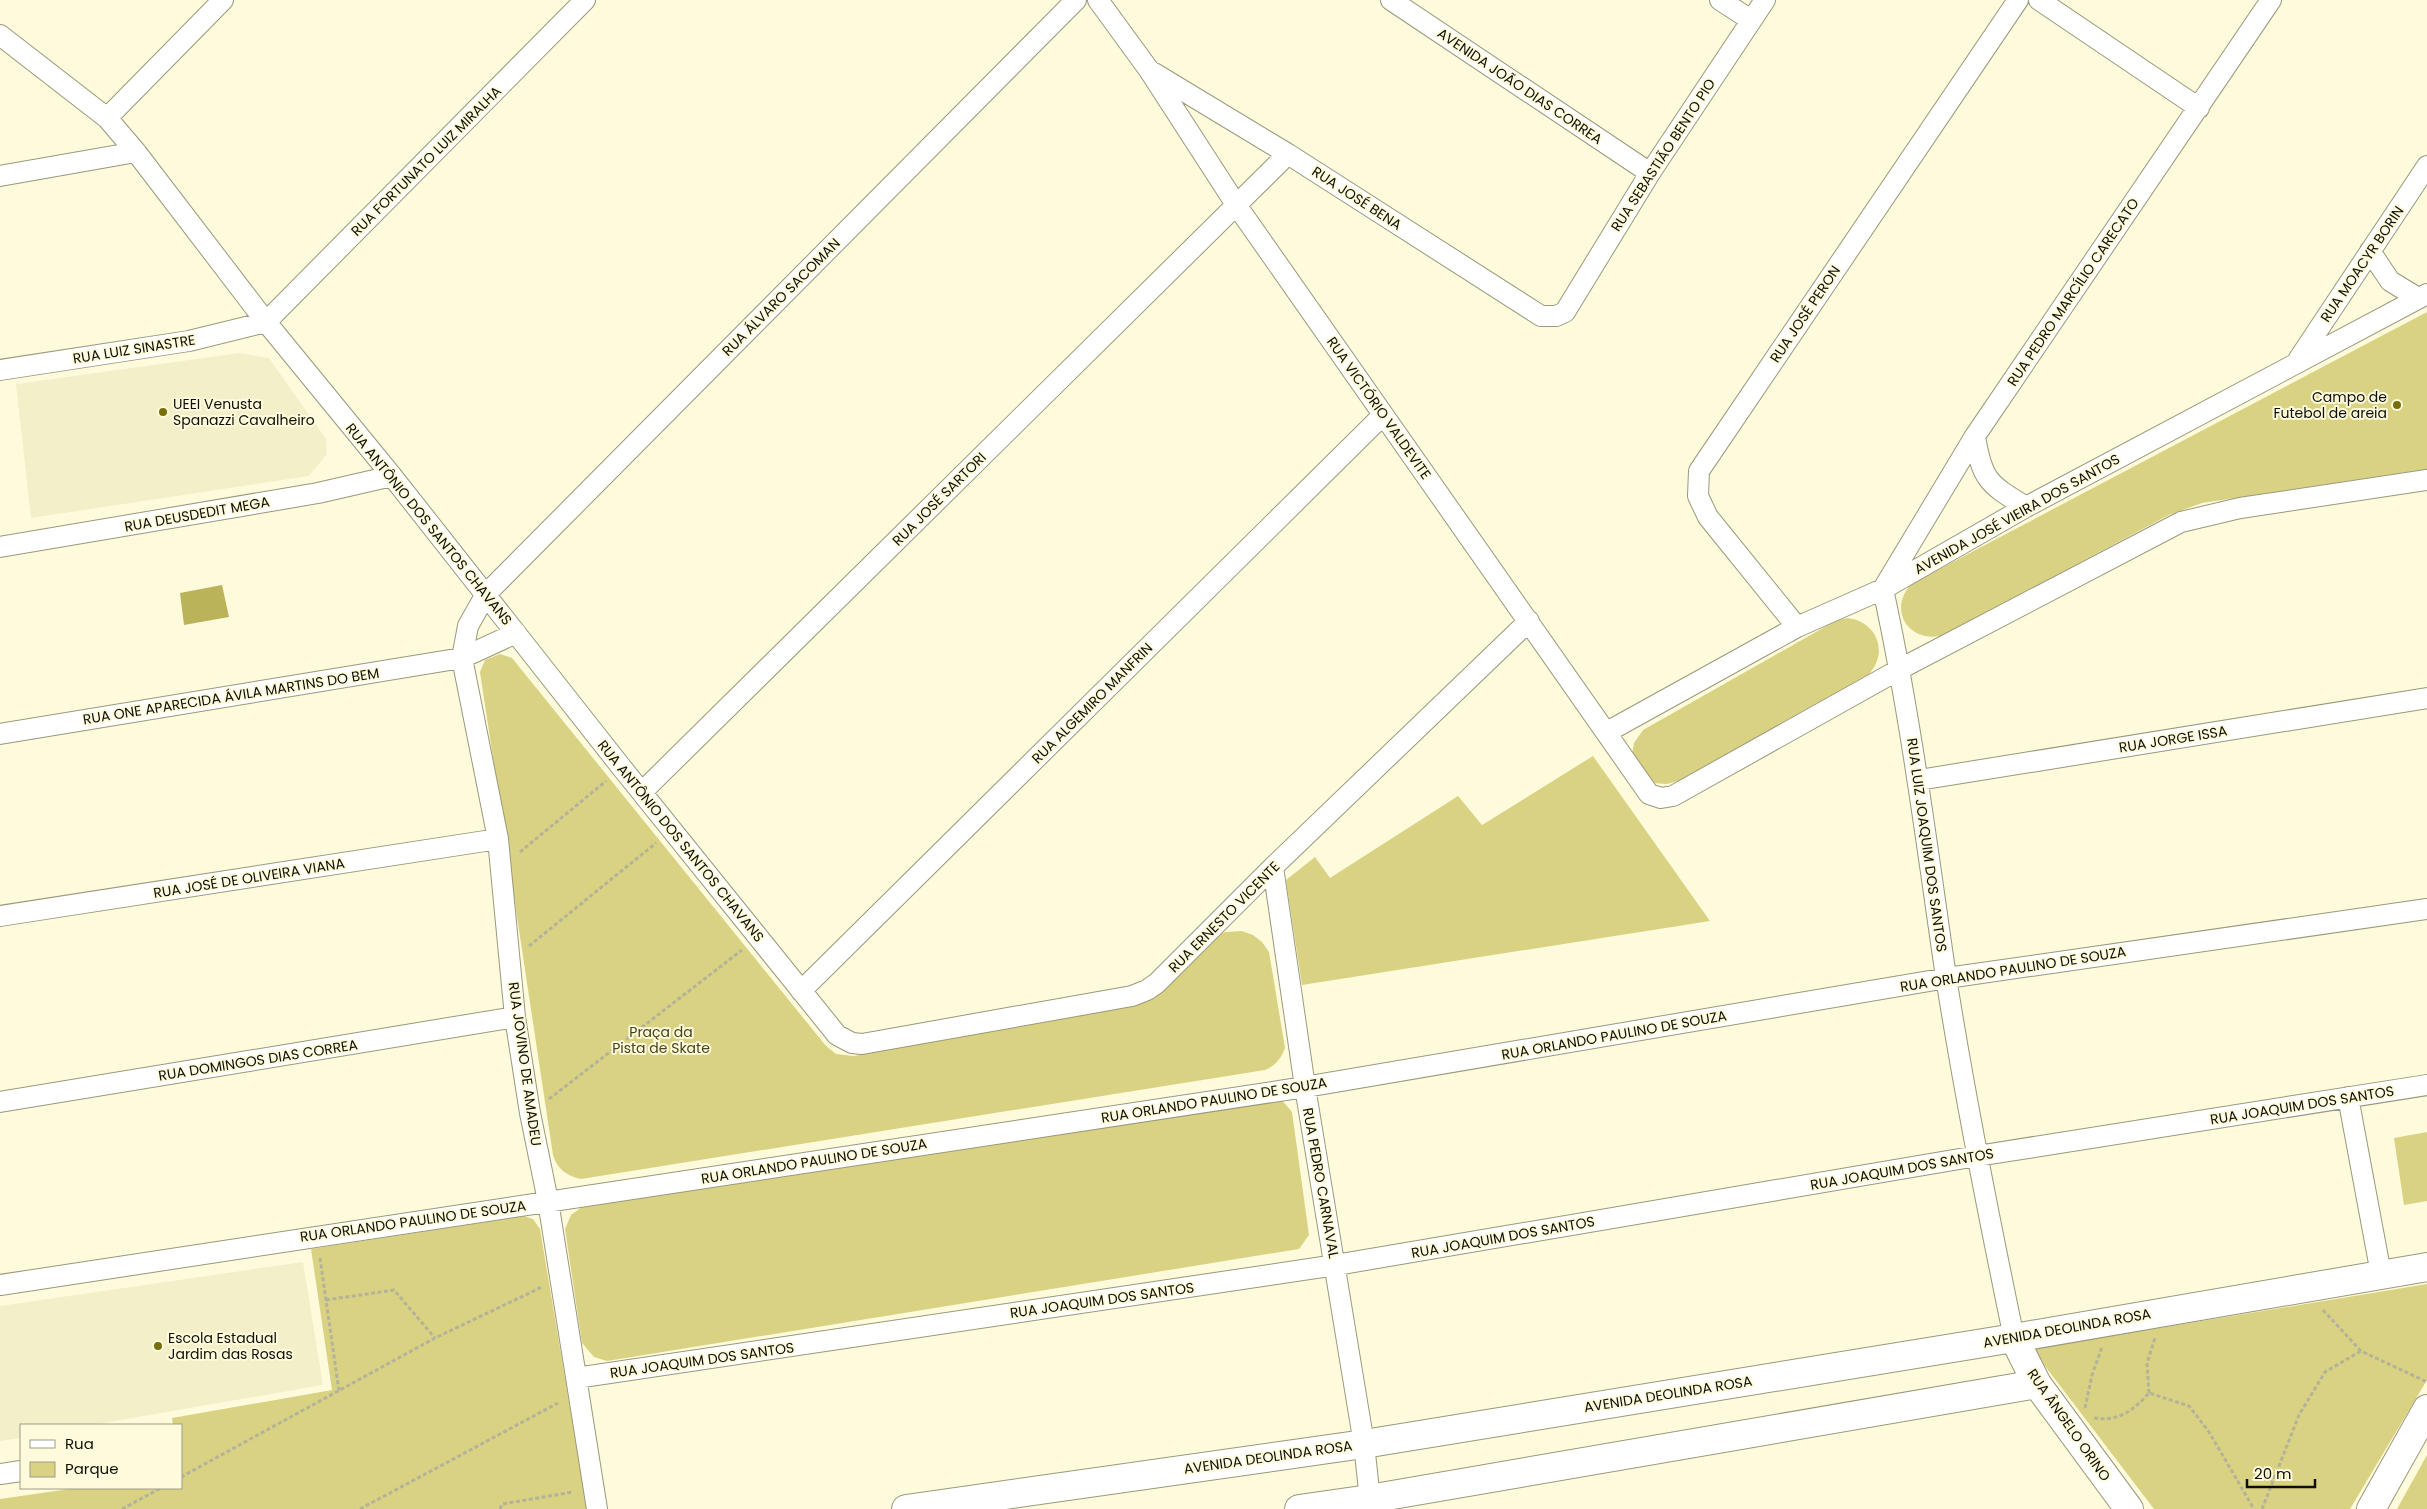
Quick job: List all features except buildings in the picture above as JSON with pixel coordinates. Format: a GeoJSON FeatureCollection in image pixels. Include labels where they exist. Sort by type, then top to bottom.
{"type":"FeatureCollection","features":[{"type":"Feature","properties":{"kind":"street"},"geometry":{"type":"LineString","coordinates":[[107,118],[223,0]]}},
{"type":"Feature","properties":{"kind":"street","name":"RUA FORTUNATO LUIZ MIRALHA"},"geometry":{"type":"LineString","coordinates":[[266,322],[585,0]]}},
{"type":"Feature","properties":{"kind":"street","name":"RUA ÁLVARO SACOMAN"},"geometry":{"type":"LineString","coordinates":[[486,594],[1076,0]]}},
{"type":"Feature","properties":{"kind":"street","name":"RUA VICTÓRIO VALDEVITE"},"geometry":{"type":"LineString","coordinates":[[1098,0],[1150,70],[1237,206],[1649,794],[1661,798],[1673,796],[1900,669]]}},
{"type":"Feature","properties":{"kind":"street","name":"AVENIDA JOÃO DIAS CORREA"},"geometry":{"type":"LineString","coordinates":[[1391,0],[1650,173]]}},
{"type":"Feature","properties":{"kind":"street"},"geometry":{"type":"LineString","coordinates":[[1720,0],[1751,20]]}},
{"type":"Feature","properties":{"kind":"street","name":"RUA SEBASTIÃO BENTO PIO"},"geometry":{"type":"LineString","coordinates":[[1565,312],[1650,173],[1765,0]]}},
{"type":"Feature","properties":{"kind":"street","name":"RUA JOSÉ PERON"},"geometry":{"type":"LineString","coordinates":[[1797,627],[1708,516],[1698,496],[1699,471],[2018,0]]}},
{"type":"Feature","properties":{"kind":"street"},"geometry":{"type":"LineString","coordinates":[[2039,0],[2199,108]]}},
{"type":"Feature","properties":{"kind":"street","name":"RUA PEDRO MARCÍLIO CARECATO"},"geometry":{"type":"LineString","coordinates":[[1882,589],[1975,436],[2271,0]]}},
{"type":"Feature","properties":{"kind":"street","name":"RUA ANTÔNIO DOS SANTOS CHAVANS"},"geometry":{"type":"LineString","coordinates":[[0,35],[107,118],[136,152],[266,322],[392,476],[622,768],[837,1035]]}},
{"type":"Feature","properties":{"kind":"street","name":"RUA JOSÉ BENA"},"geometry":{"type":"LineString","coordinates":[[1150,70],[1288,154],[1541,316],[1549,318],[1565,312]]}},
{"type":"Feature","properties":{"kind":"street"},"geometry":{"type":"LineString","coordinates":[[0,176],[136,152]]}},
{"type":"Feature","properties":{"kind":"street","name":"RUA JOSÉ SARTORI"},"geometry":{"type":"LineString","coordinates":[[642,792],[1288,154]]}},
{"type":"Feature","properties":{"kind":"street","name":"RUA MOACYR BORIN"},"geometry":{"type":"LineString","coordinates":[[2296,363],[2427,166]]}},
{"type":"Feature","properties":{"kind":"street"},"geometry":{"type":"LineString","coordinates":[[2370,251],[2390,281],[2422,296]]}},
{"type":"Feature","properties":{"kind":"street","name":"AVENIDA JOSÉ VIEIRA DOS SANTOS"},"geometry":{"type":"LineString","coordinates":[[1606,732],[1797,627],[1882,589],[2026,507],[2422,296]]}},
{"type":"Feature","properties":{"kind":"street","name":"RUA LUIZ SINASTRE"},"geometry":{"type":"LineString","coordinates":[[0,370],[189,341],[266,322]]}},
{"type":"Feature","properties":{"kind":"street","name":"RUA ALGEMIRO MANFRIN"},"geometry":{"type":"LineString","coordinates":[[801,990],[1384,415]]}},
{"type":"Feature","properties":{"kind":"street"},"geometry":{"type":"LineString","coordinates":[[1975,436],[1980,465],[1995,488],[2026,507]]}},
{"type":"Feature","properties":{"kind":"street","name":"RUA DEUSDEDIT MEGA"},"geometry":{"type":"LineString","coordinates":[[0,547],[318,493],[392,476]]}},
{"type":"Feature","properties":{"kind":"street"},"geometry":{"type":"LineString","coordinates":[[1900,669],[2181,522],[2240,508],[2427,480]]}},
{"type":"Feature","properties":{"kind":"street","name":"RUA LUIZ JOAQUIM DOS SANTOS"},"geometry":{"type":"LineString","coordinates":[[1882,589],[1900,669],[1919,780],[1947,978],[1977,1156],[2014,1338]]}},
{"type":"Feature","properties":{"kind":"street","name":"RUA JOVINO DE AMADEU"},"geometry":{"type":"LineString","coordinates":[[486,594],[468,626],[462,658],[498,839],[512,960],[516,1017],[530,1113],[548,1201],[597,1509]]}},
{"type":"Feature","properties":{"kind":"street","name":"RUA ERNESTO VICENTE"},"geometry":{"type":"LineString","coordinates":[[837,1035],[852,1043],[862,1044],[1140,993],[1157,983],[1273,867],[1529,621]]}},
{"type":"Feature","properties":{"kind":"street","name":"RUA ONE APARECIDA ÁVILA MARTINS DO BEM"},"geometry":{"type":"LineString","coordinates":[[0,734],[462,658],[516,633]]}},
{"type":"Feature","properties":{"kind":"street","name":"RUA JORGE ISSA"},"geometry":{"type":"LineString","coordinates":[[1919,780],[2427,698]]}},
{"type":"Feature","properties":{"kind":"street","name":"RUA JOSÉ DE OLIVEIRA VIANA"},"geometry":{"type":"LineString","coordinates":[[0,916],[498,839]]}},
{"type":"Feature","properties":{"kind":"street","name":"RUA PEDRO CARNAVAL"},"geometry":{"type":"LineString","coordinates":[[1273,867],[1304,1087],[1336,1265],[1364,1444],[1370,1504]]}},
{"type":"Feature","properties":{"kind":"street","name":"RUA ORLANDO PAULINO DE SOUZA"},"geometry":{"type":"LineString","coordinates":[[0,1285],[1304,1087],[1947,978],[2427,909]]}},
{"type":"Feature","properties":{"kind":"street","name":"RUA DOMINGOS DIAS CORREA"},"geometry":{"type":"LineString","coordinates":[[0,1102],[516,1017]]}},
{"type":"Feature","properties":{"kind":"street","name":"RUA JOAQUIM DOS SANTOS"},"geometry":{"type":"LineString","coordinates":[[578,1385],[1336,1265],[1977,1156],[2427,1085]]}},
{"type":"Feature","properties":{"kind":"street"},"geometry":{"type":"LineString","coordinates":[[2348,1097],[2381,1274]]}},
{"type":"Feature","properties":{"kind":"street","name":"AVENIDA DEOLINDA ROSA"},"geometry":{"type":"LineString","coordinates":[[906,1509],[1364,1444],[2014,1338],[2319,1284],[2427,1267]]}},
{"type":"Feature","properties":{"kind":"street","name":"RUA ÂNGELO ORINO"},"geometry":{"type":"LineString","coordinates":[[2014,1338],[2037,1384],[2129,1509]]}},
{"type":"Feature","properties":{"kind":"street"},"geometry":{"type":"LineString","coordinates":[[1299,1509],[1370,1504],[2037,1384]]}},
{"type":"Feature","properties":{"kind":"street"},"geometry":{"type":"LineString","coordinates":[[2370,1509],[2427,1409]]}},
{"type":"Feature","properties":{"kind":"street"},"geometry":{"type":"LineString","coordinates":[[0,1474],[20,1471]]}},
{"type":"Feature","properties":{"kind":"path"},"geometry":{"type":"LineString","coordinates":[[502,868],[622,768]]}},
{"type":"Feature","properties":{"kind":"path"},"geometry":{"type":"LineString","coordinates":[[512,960],[672,830]]}},
{"type":"Feature","properties":{"kind":"path"},"geometry":{"type":"LineString","coordinates":[[530,1113],[759,938]]}},
{"type":"Feature","properties":{"kind":"path"},"geometry":{"type":"LineString","coordinates":[[317,1236],[339,1391]]}},
{"type":"Feature","properties":{"kind":"path"},"geometry":{"type":"LineString","coordinates":[[182,1476],[435,1338],[560,1278]]}},
{"type":"Feature","properties":{"kind":"path"},"geometry":{"type":"LineString","coordinates":[[2319,1284],[2324,1313],[2361,1351],[2427,1382]]}},
{"type":"Feature","properties":{"kind":"path"},"geometry":{"type":"LineString","coordinates":[[326,1300],[394,1290],[435,1338]]}},
{"type":"Feature","properties":{"kind":"path"},"geometry":{"type":"LineString","coordinates":[[2091,1418],[2106,1420],[2120,1418],[2136,1407],[2149,1393],[2146,1363],[2156,1337]]}},
{"type":"Feature","properties":{"kind":"path"},"geometry":{"type":"LineString","coordinates":[[2083,1416],[2092,1375],[2103,1345]]}},
{"type":"Feature","properties":{"kind":"path"},"geometry":{"type":"LineString","coordinates":[[2262,1509],[2299,1415],[2325,1372],[2361,1351]]}},
{"type":"Feature","properties":{"kind":"path"},"geometry":{"type":"LineString","coordinates":[[360,1509],[578,1385]]}},
{"type":"Feature","properties":{"kind":"path"},"geometry":{"type":"LineString","coordinates":[[2149,1393],[2189,1406],[2209,1432],[2254,1509]]}},
{"type":"Feature","properties":{"kind":"path"},"geometry":{"type":"LineString","coordinates":[[500,1509],[502,1504],[593,1488]]}},
{"type":"Feature","properties":{"kind":"path"},"geometry":{"type":"LineString","coordinates":[[122,1509],[159,1489]]}},
{"type":"Feature","properties":{"kind":"shaded area","name":"UEEI Venusta Spanazzi Cavalheiro"},"geometry":{"type":"Polygon","coordinates":[[[240,353],[269,358],[326,439],[327,454],[309,476],[31,518],[16,384],[240,353]]]}},
{"type":"Feature","properties":{"kind":"shaded area"},"geometry":{"type":"Polygon","coordinates":[[[222,585],[229,617],[184,625],[180,593],[222,585]]]}},
{"type":"Feature","properties":{"kind":"shaded area","name":"Escola Estadual Jardim das Rosas"},"geometry":{"type":"Polygon","coordinates":[[[303,1262],[323,1385],[98,1424],[20,1424],[20,1438],[0,1441],[0,1306],[303,1262]]]}},
{"type":"Feature","properties":{"kind":"green space"},"geometry":{"type":"Polygon","coordinates":[[[2427,312],[2427,469],[2202,503],[2169,515],[1941,636],[1929,637],[1919,634],[1905,622],[1901,604],[1904,594],[1911,584],[2427,312]]]}},
{"type":"Feature","properties":{"kind":"green space"},"geometry":{"type":"Polygon","coordinates":[[[1848,618],[1866,625],[1877,639],[1878,657],[1869,674],[1678,781],[1667,784],[1652,783],[1632,754],[1634,743],[1643,730],[1837,620],[1848,618]]]}},
{"type":"Feature","properties":{"kind":"green space","name":"Praça da Pista de Skate"},"geometry":{"type":"Polygon","coordinates":[[[500,654],[512,658],[826,1046],[836,1054],[854,1056],[1152,998],[1220,934],[1242,931],[1253,935],[1262,942],[1269,952],[1285,1048],[1282,1056],[1275,1064],[1265,1070],[581,1179],[567,1174],[557,1164],[553,1155],[480,672],[485,660],[500,654]]]}},
{"type":"Feature","properties":{"kind":"green space"},"geometry":{"type":"Polygon","coordinates":[[[1593,756],[1710,921],[1302,985],[1286,880],[1315,857],[1330,878],[1458,796],[1482,825],[1593,756]]]}},
{"type":"Feature","properties":{"kind":"green space"},"geometry":{"type":"Polygon","coordinates":[[[1281,1099],[1292,1112],[1309,1235],[1299,1249],[607,1361],[594,1357],[582,1343],[565,1229],[571,1215],[583,1206],[1281,1099]]]}},
{"type":"Feature","properties":{"kind":"green space"},"geometry":{"type":"Polygon","coordinates":[[[2427,1132],[2427,1201],[2404,1205],[2394,1138],[2427,1132]]]}},
{"type":"Feature","properties":{"kind":"green space"},"geometry":{"type":"Polygon","coordinates":[[[524,1216],[533,1219],[540,1229],[587,1509],[0,1509],[0,1499],[69,1489],[182,1489],[182,1424],[173,1424],[172,1418],[332,1390],[311,1249],[524,1216]]]}},
{"type":"Feature","properties":{"kind":"green space"},"geometry":{"type":"Polygon","coordinates":[[[2427,1284],[2427,1380],[2350,1509],[2154,1509],[2032,1349],[2427,1284]]]}},
{"type":"Feature","properties":{"kind":"green space"},"geometry":{"type":"Polygon","coordinates":[[[2427,1455],[2427,1509],[2397,1509],[2427,1455]]]}},
{"type":"Feature","properties":{"kind":"place","name":"Campo de Futebol de areia"},"geometry":{"type":"Point","coordinates":[2397,405]}},
{"type":"Feature","properties":{"kind":"place","name":"UEEI Venusta Spanazzi Cavalheiro"},"geometry":{"type":"Point","coordinates":[163,412]}},
{"type":"Feature","properties":{"kind":"place","name":"Escola Estadual Jardim das Rosas"},"geometry":{"type":"Point","coordinates":[158,1346]}}]}
